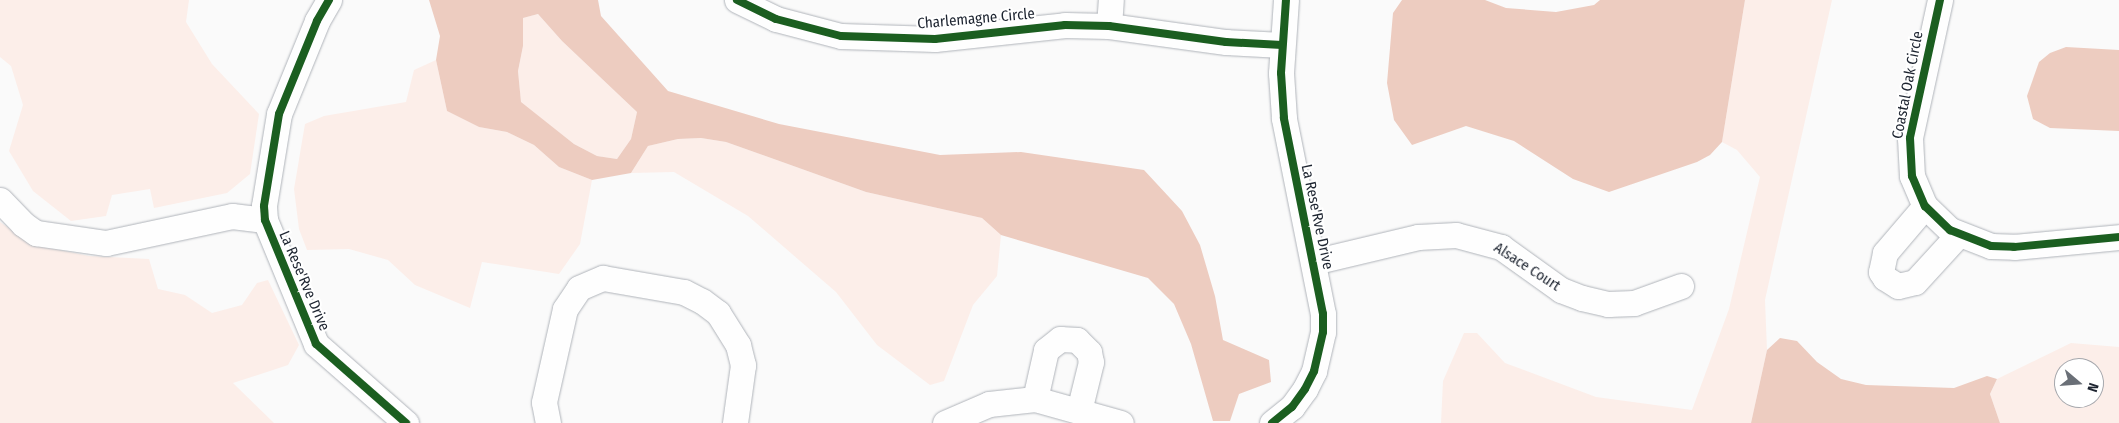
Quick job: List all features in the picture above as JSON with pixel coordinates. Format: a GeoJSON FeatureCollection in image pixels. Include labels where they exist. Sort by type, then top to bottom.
{"type":"FeatureCollection","features":[{"type":"Feature","properties":{"kind":"street","name":"La Rese'Rve Drive"},"geometry":{"type":"LineString","coordinates":[[329,0],[290,84],[279,114],[264,206],[265,220],[316,344],[406,423]]}},
{"type":"Feature","properties":{"kind":"street","name":"Charlemagne Circle"},"geometry":{"type":"LineString","coordinates":[[738,0],[776,19],[808,30],[882,39],[935,39],[1065,25],[1109,26],[1226,42],[1282,45]]}},
{"type":"Feature","properties":{"kind":"street"},"geometry":{"type":"LineString","coordinates":[[1109,26],[1111,0]]}},
{"type":"Feature","properties":{"kind":"street","name":"La Rese'Rve Drive"},"geometry":{"type":"LineString","coordinates":[[1272,423],[1292,407],[1305,389],[1320,351],[1323,314],[1287,140],[1282,45],[1286,0]]}},
{"type":"Feature","properties":{"kind":"street","name":"Coastal Oak Circle"},"geometry":{"type":"LineString","coordinates":[[1940,0],[1910,138],[1912,176],[1925,206],[1958,235],[1991,246],[2014,247],[2119,237]]}},
{"type":"Feature","properties":{"kind":"street"},"geometry":{"type":"LineString","coordinates":[[0,200],[23,224],[36,233],[106,243],[215,218],[249,216],[265,220]]}},
{"type":"Feature","properties":{"kind":"street"},"geometry":{"type":"LineString","coordinates":[[1925,206],[1885,253],[1882,262],[1885,278],[1898,286],[1915,282],[1958,235]]}},
{"type":"Feature","properties":{"kind":"street","name":"Alsace Court"},"geometry":{"type":"LineString","coordinates":[[1313,262],[1418,237],[1456,235],[1501,247],[1561,290],[1599,302],[1634,302],[1681,286]]}},
{"type":"Feature","properties":{"kind":"street"},"geometry":{"type":"LineString","coordinates":[[548,423],[544,402],[565,309],[579,288],[603,278],[684,292],[702,301],[718,313],[738,345],[743,366],[735,423]]}},
{"type":"Feature","properties":{"kind":"street"},"geometry":{"type":"LineString","coordinates":[[1035,399],[1046,350],[1060,339],[1077,340],[1084,345],[1091,362],[1079,411]]}},
{"type":"Feature","properties":{"kind":"street"},"geometry":{"type":"LineString","coordinates":[[946,423],[988,404],[1035,399],[1121,423]]}},
{"type":"Feature","properties":{"kind":"shaded area"},"geometry":{"type":"Polygon","coordinates":[[[0,0],[189,0],[186,22],[212,64],[259,114],[250,174],[227,193],[154,208],[150,189],[112,195],[106,216],[71,221],[33,191],[9,151],[23,105],[11,66],[0,57],[0,0]]]}},
{"type":"Feature","properties":{"kind":"shaded area"},"geometry":{"type":"Polygon","coordinates":[[[429,0],[598,0],[601,16],[668,91],[779,124],[940,155],[1021,152],[1144,170],[1182,211],[1200,245],[1215,296],[1223,340],[1269,360],[1271,382],[1239,394],[1230,421],[1213,421],[1191,344],[1174,304],[1148,278],[1001,235],[982,218],[866,192],[726,142],[701,138],[678,139],[648,146],[631,173],[592,180],[559,167],[534,145],[507,132],[479,127],[447,111],[436,60],[440,36],[429,0]],[[538,14],[523,18],[523,46],[518,71],[521,102],[574,144],[597,156],[617,159],[631,139],[637,112],[562,41],[538,14]]]}},
{"type":"Feature","properties":{"kind":"shaded area"},"geometry":{"type":"Polygon","coordinates":[[[1402,0],[1485,0],[1506,8],[1556,12],[1594,5],[1600,0],[1745,0],[1722,142],[1710,155],[1697,162],[1609,192],[1573,179],[1514,141],[1466,126],[1412,145],[1394,120],[1387,83],[1393,13],[1402,0]]]}},
{"type":"Feature","properties":{"kind":"shaded area"},"geometry":{"type":"Polygon","coordinates":[[[1745,0],[1832,0],[1765,300],[1767,350],[1751,423],[1441,423],[1443,381],[1464,333],[1477,333],[1505,363],[1596,397],[1692,410],[1729,309],[1760,177],[1737,150],[1722,142],[1745,0]]]}},
{"type":"Feature","properties":{"kind":"shaded area"},"geometry":{"type":"Polygon","coordinates":[[[538,14],[562,41],[637,112],[631,139],[617,159],[597,156],[574,144],[521,103],[518,71],[523,46],[523,18],[538,14]]]}},
{"type":"Feature","properties":{"kind":"shaded area"},"geometry":{"type":"Polygon","coordinates":[[[2066,47],[2119,50],[2119,131],[2050,128],[2033,119],[2027,96],[2039,62],[2050,53],[2066,47]]]}},
{"type":"Feature","properties":{"kind":"shaded area"},"geometry":{"type":"Polygon","coordinates":[[[436,60],[447,111],[479,127],[507,132],[534,145],[559,167],[592,180],[580,244],[559,274],[482,262],[470,308],[415,285],[388,260],[349,249],[307,250],[299,229],[294,189],[305,124],[324,116],[406,102],[414,70],[436,60]]]}},
{"type":"Feature","properties":{"kind":"shaded area"},"geometry":{"type":"Polygon","coordinates":[[[701,138],[726,142],[866,192],[982,218],[1001,235],[997,276],[973,305],[944,381],[930,385],[877,345],[836,292],[748,216],[674,172],[631,173],[648,146],[678,139],[701,138]]]}},
{"type":"Feature","properties":{"kind":"shaded area"},"geometry":{"type":"Polygon","coordinates":[[[0,222],[32,244],[89,256],[149,259],[158,289],[185,295],[212,313],[242,305],[257,283],[268,280],[299,345],[288,365],[233,383],[274,423],[0,423],[0,222]]]}},
{"type":"Feature","properties":{"kind":"shaded area"},"geometry":{"type":"Polygon","coordinates":[[[1780,338],[1797,341],[1817,362],[1841,379],[1866,385],[1954,388],[1987,376],[1997,379],[1990,394],[2000,423],[1751,423],[1767,350],[1780,338]]]}},
{"type":"Feature","properties":{"kind":"shaded area"},"geometry":{"type":"Polygon","coordinates":[[[2071,343],[2119,347],[2119,423],[2000,423],[1990,394],[1997,379],[2071,343]]]}},
{"type":"Feature","properties":{"kind":"cycle path"},"geometry":{"type":"LineString","coordinates":[[329,0],[317,21],[279,114],[264,206],[265,220],[316,344],[406,423]]}},
{"type":"Feature","properties":{"kind":"cycle path"},"geometry":{"type":"LineString","coordinates":[[737,0],[776,19],[841,36],[935,39],[1065,25],[1109,26],[1226,42],[1282,45]]}},
{"type":"Feature","properties":{"kind":"cycle path"},"geometry":{"type":"LineString","coordinates":[[1272,423],[1292,407],[1305,389],[1314,371],[1323,332],[1323,314],[1284,118],[1281,73],[1286,0]]}},
{"type":"Feature","properties":{"kind":"cycle path"},"geometry":{"type":"LineString","coordinates":[[1940,0],[1910,138],[1912,176],[1925,206],[1950,230],[1991,246],[2014,247],[2119,237]]}}]}
